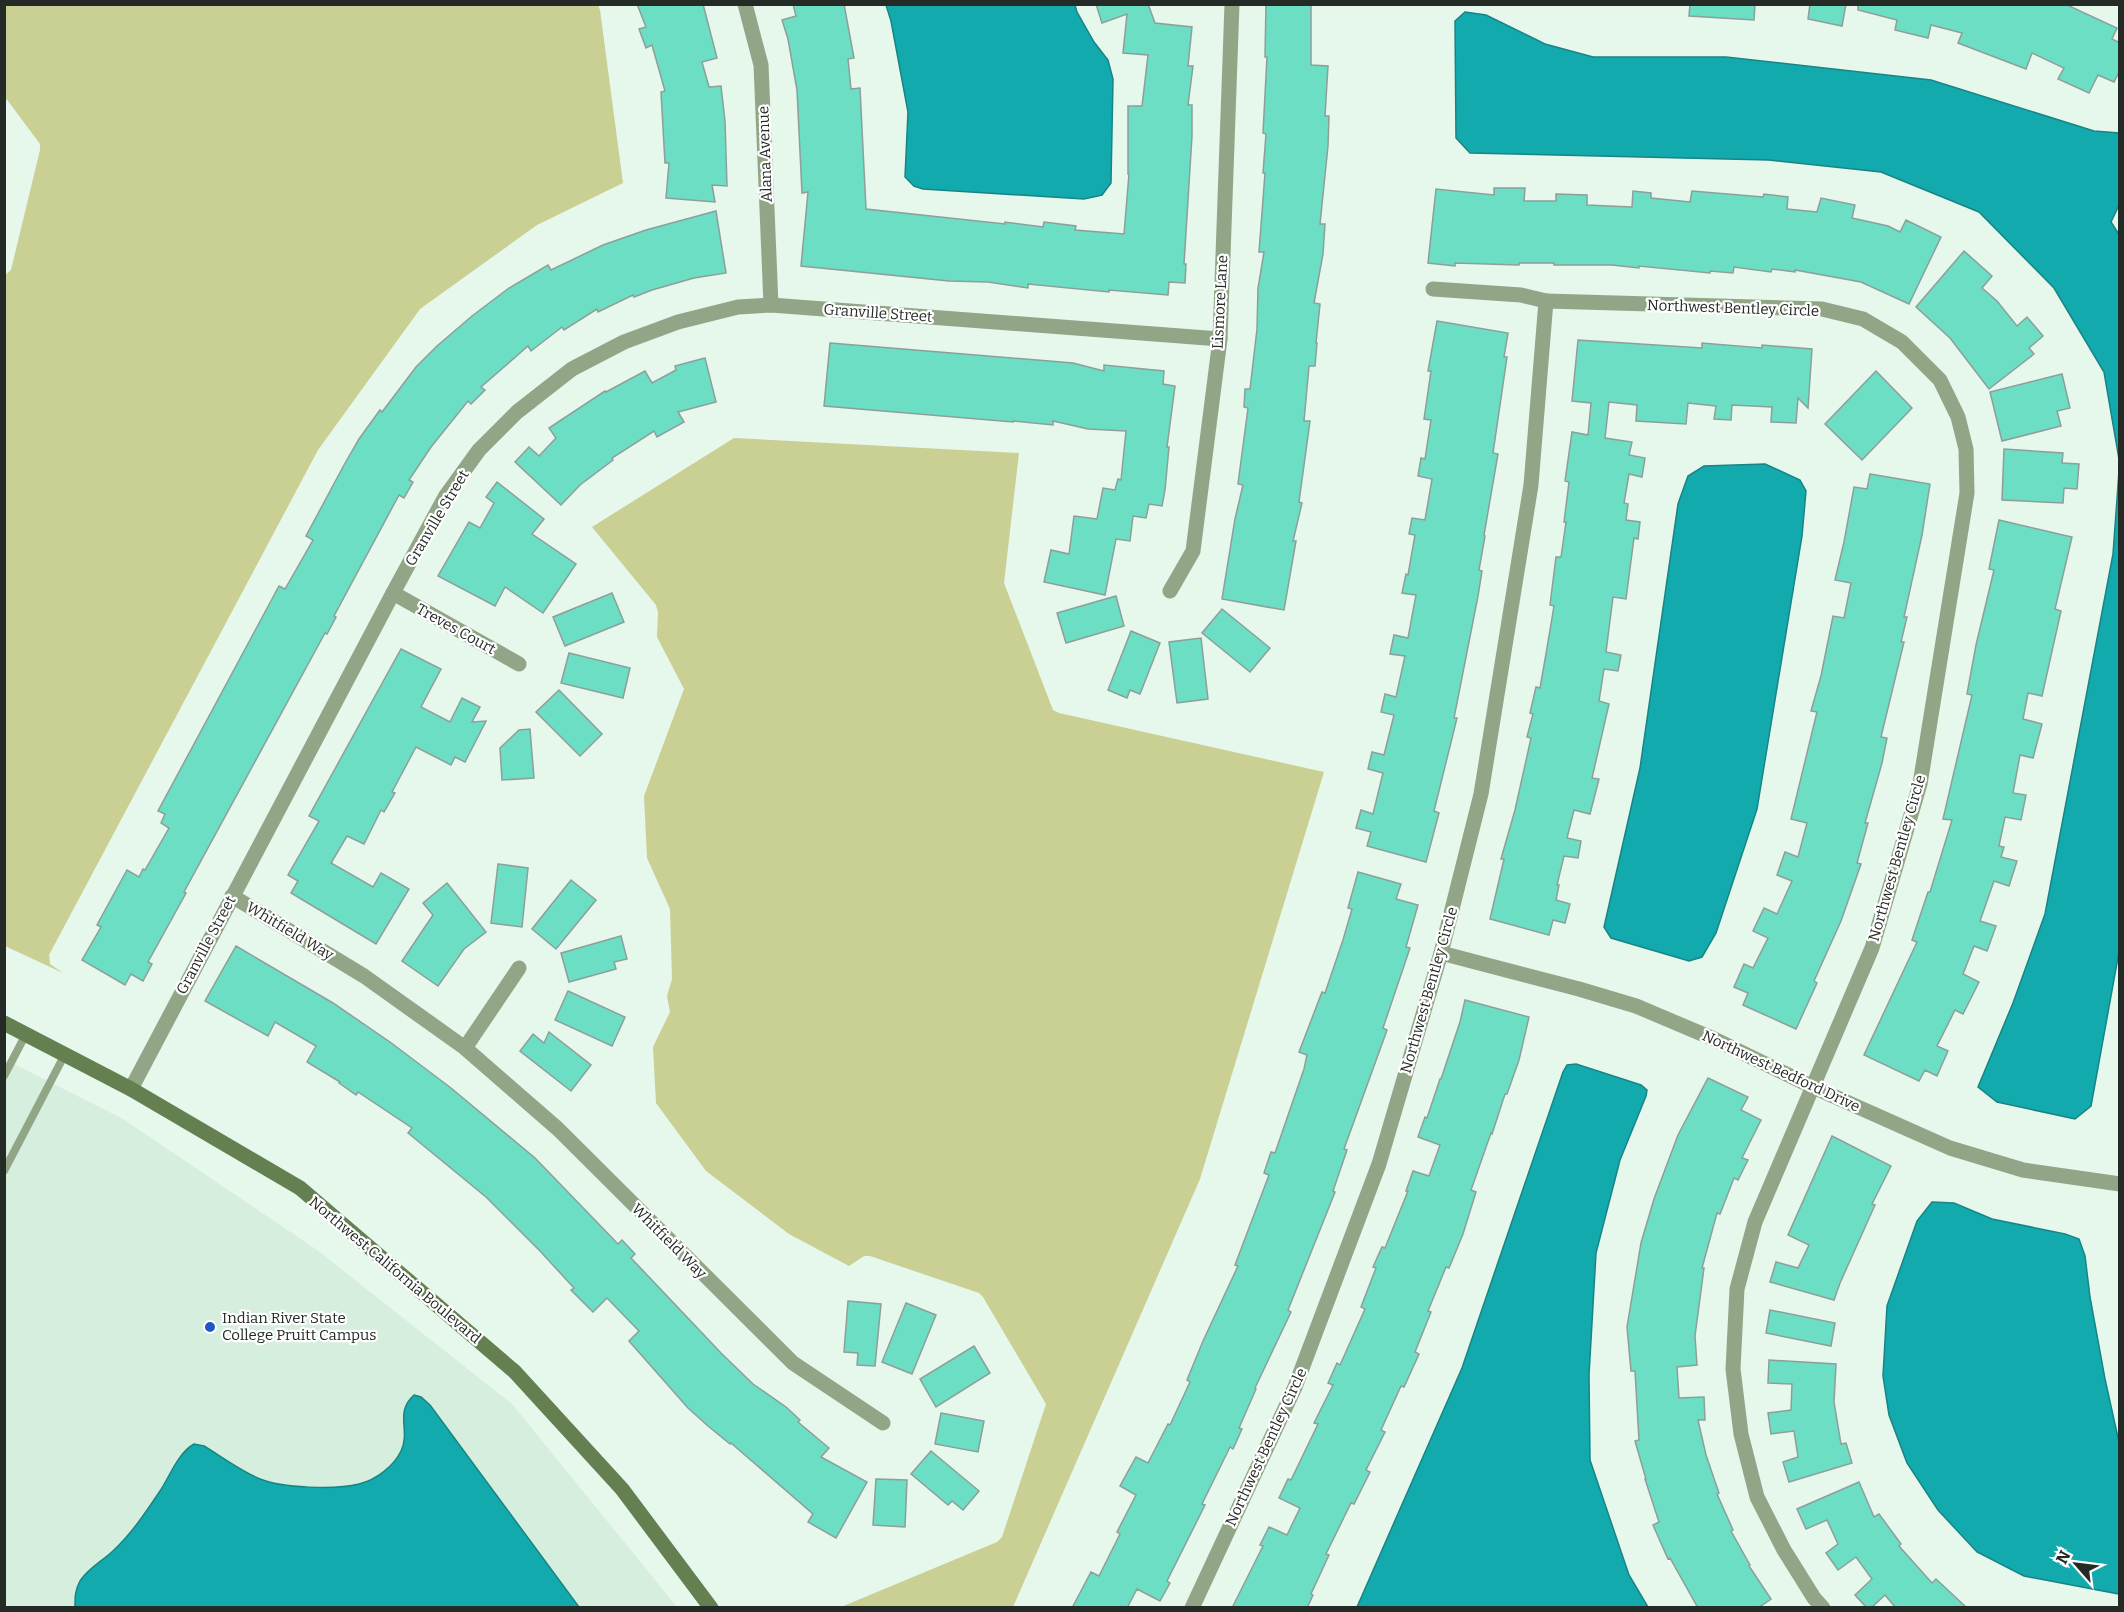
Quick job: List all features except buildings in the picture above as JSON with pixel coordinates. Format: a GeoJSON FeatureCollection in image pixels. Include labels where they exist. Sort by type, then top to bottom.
{"type":"FeatureCollection","features":[{"type":"Feature","properties":{"kind":"street","name":"Alana Avenue"},"geometry":{"type":"LineString","coordinates":[[745,4],[761,65],[771,305]]}},
{"type":"Feature","properties":{"kind":"street","name":"Lismore Lane"},"geometry":{"type":"LineString","coordinates":[[1170,591],[1193,551],[1220,339],[1232,4]]}},
{"type":"Feature","properties":{"kind":"street","name":"Northwest Bentley Circle"},"geometry":{"type":"LineString","coordinates":[[1433,289],[1521,295],[1546,302],[1822,309],[1863,320],[1902,342],[1940,380],[1958,417],[1966,449],[1967,493],[1920,784],[1872,948],[1755,1222],[1737,1289],[1733,1369],[1741,1434],[1757,1497],[1784,1550],[1814,1598],[1823,1608]]}},
{"type":"Feature","properties":{"kind":"street","name":"Northwest Bentley Circle"},"geometry":{"type":"LineString","coordinates":[[1192,1608],[1296,1387],[1379,1164],[1442,953],[1481,794],[1531,484],[1546,302]]}},
{"type":"Feature","properties":{"kind":"street","name":"Granville Street"},"geometry":{"type":"LineString","coordinates":[[131,1089],[445,498],[479,450],[517,412],[572,369],[624,342],[678,322],[738,307],[771,305],[1220,339]]}},
{"type":"Feature","properties":{"kind":"street","name":"Treves Court"},"geometry":{"type":"LineString","coordinates":[[393,593],[519,664]]}},
{"type":"Feature","properties":{"kind":"street","name":"Whitfield Way"},"geometry":{"type":"LineString","coordinates":[[232,896],[364,976],[465,1048],[558,1129],[793,1363],[883,1423]]}},
{"type":"Feature","properties":{"kind":"street","name":"Northwest Bedford Drive"},"geometry":{"type":"LineString","coordinates":[[1442,953],[1635,1006],[1714,1039],[1950,1148],[2023,1170],[2120,1184]]}},
{"type":"Feature","properties":{"kind":"street"},"geometry":{"type":"LineString","coordinates":[[465,1048],[519,968]]}},
{"type":"Feature","properties":{"kind":"street","name":"Northwest California Boulevard"},"geometry":{"type":"LineString","coordinates":[[4,1023],[131,1089],[300,1188],[515,1372],[622,1490],[711,1608]]}},
{"type":"Feature","properties":{"kind":"lane"},"geometry":{"type":"LineString","coordinates":[[4,1076],[26,1034]]}},
{"type":"Feature","properties":{"kind":"lane"},"geometry":{"type":"LineString","coordinates":[[4,1171],[65,1054]]}},
{"type":"Feature","properties":{"kind":"shaded area","name":"Indian River State College Pruitt Campus"},"geometry":{"type":"Polygon","coordinates":[[[4,1059],[123,1119],[317,1250],[512,1404],[677,1607],[5,1607],[4,1059]]]}},
{"type":"Feature","properties":{"kind":"green space"},"geometry":{"type":"Polygon","coordinates":[[[5,4],[598,5],[623,183],[537,225],[420,309],[318,450],[49,955],[50,964],[63,973],[5,946],[4,276],[11,270],[40,144],[5,97],[5,4]]]}},
{"type":"Feature","properties":{"kind":"green space"},"geometry":{"type":"Polygon","coordinates":[[[734,438],[1019,453],[1004,583],[1053,710],[1324,772],[1200,1179],[1013,1607],[841,1607],[997,1542],[1002,1537],[1046,1404],[983,1297],[979,1293],[870,1256],[864,1256],[849,1266],[789,1234],[706,1171],[656,1103],[653,1047],[670,1012],[667,996],[672,979],[670,909],[647,858],[644,796],[684,689],[657,637],[656,605],[592,527],[734,438]]]}},
{"type":"Feature","properties":{"kind":"water"},"geometry":{"type":"Polygon","coordinates":[[[886,5],[1075,5],[1094,42],[1108,60],[1113,79],[1111,183],[1102,195],[1084,199],[923,189],[914,186],[905,177],[908,112],[886,5]]]}},
{"type":"Feature","properties":{"kind":"water"},"geometry":{"type":"Polygon","coordinates":[[[1465,12],[1486,15],[1545,44],[1593,57],[1726,57],[1931,80],[2094,131],[2119,133],[2119,205],[2111,222],[2120,236],[2119,459],[2104,372],[2054,288],[1979,212],[1881,172],[1769,160],[1470,153],[1456,138],[1455,21],[1465,12]]]}},
{"type":"Feature","properties":{"kind":"water"},"geometry":{"type":"Polygon","coordinates":[[[1765,464],[1800,480],[1806,491],[1802,536],[1757,809],[1716,933],[1702,957],[1689,961],[1611,938],[1604,927],[1640,768],[1678,504],[1688,476],[1704,466],[1765,464]]]}},
{"type":"Feature","properties":{"kind":"water"},"geometry":{"type":"Polygon","coordinates":[[[2119,471],[2119,952],[2091,1106],[2075,1119],[1997,1102],[1978,1087],[2013,1003],[2045,914],[2113,554],[2119,471]]]}},
{"type":"Feature","properties":{"kind":"water"},"geometry":{"type":"Polygon","coordinates":[[[1576,1064],[1641,1085],[1647,1090],[1620,1160],[1596,1253],[1589,1375],[1590,1460],[1629,1575],[1648,1607],[1357,1607],[1462,1368],[1563,1072],[1567,1065],[1576,1064]]]}},
{"type":"Feature","properties":{"kind":"water"},"geometry":{"type":"Polygon","coordinates":[[[1932,1202],[1954,1203],[1992,1219],[2079,1239],[2085,1256],[2090,1297],[2119,1442],[2119,1594],[2024,1576],[1977,1552],[1938,1510],[1907,1463],[1889,1415],[1883,1376],[1887,1306],[1917,1221],[1932,1202]]]}},
{"type":"Feature","properties":{"kind":"water"},"geometry":{"type":"Polygon","coordinates":[[[414,1395],[421,1397],[430,1405],[579,1607],[75,1607],[77,1587],[80,1581],[127,1537],[155,1499],[183,1453],[194,1444],[204,1446],[246,1472],[270,1482],[309,1487],[359,1484],[378,1476],[398,1457],[404,1443],[405,1408],[414,1395]]]}},
{"type":"Feature","properties":{"kind":"place","name":"Indian River State College Pruitt Campus"},"geometry":{"type":"Point","coordinates":[210,1327]}}]}
